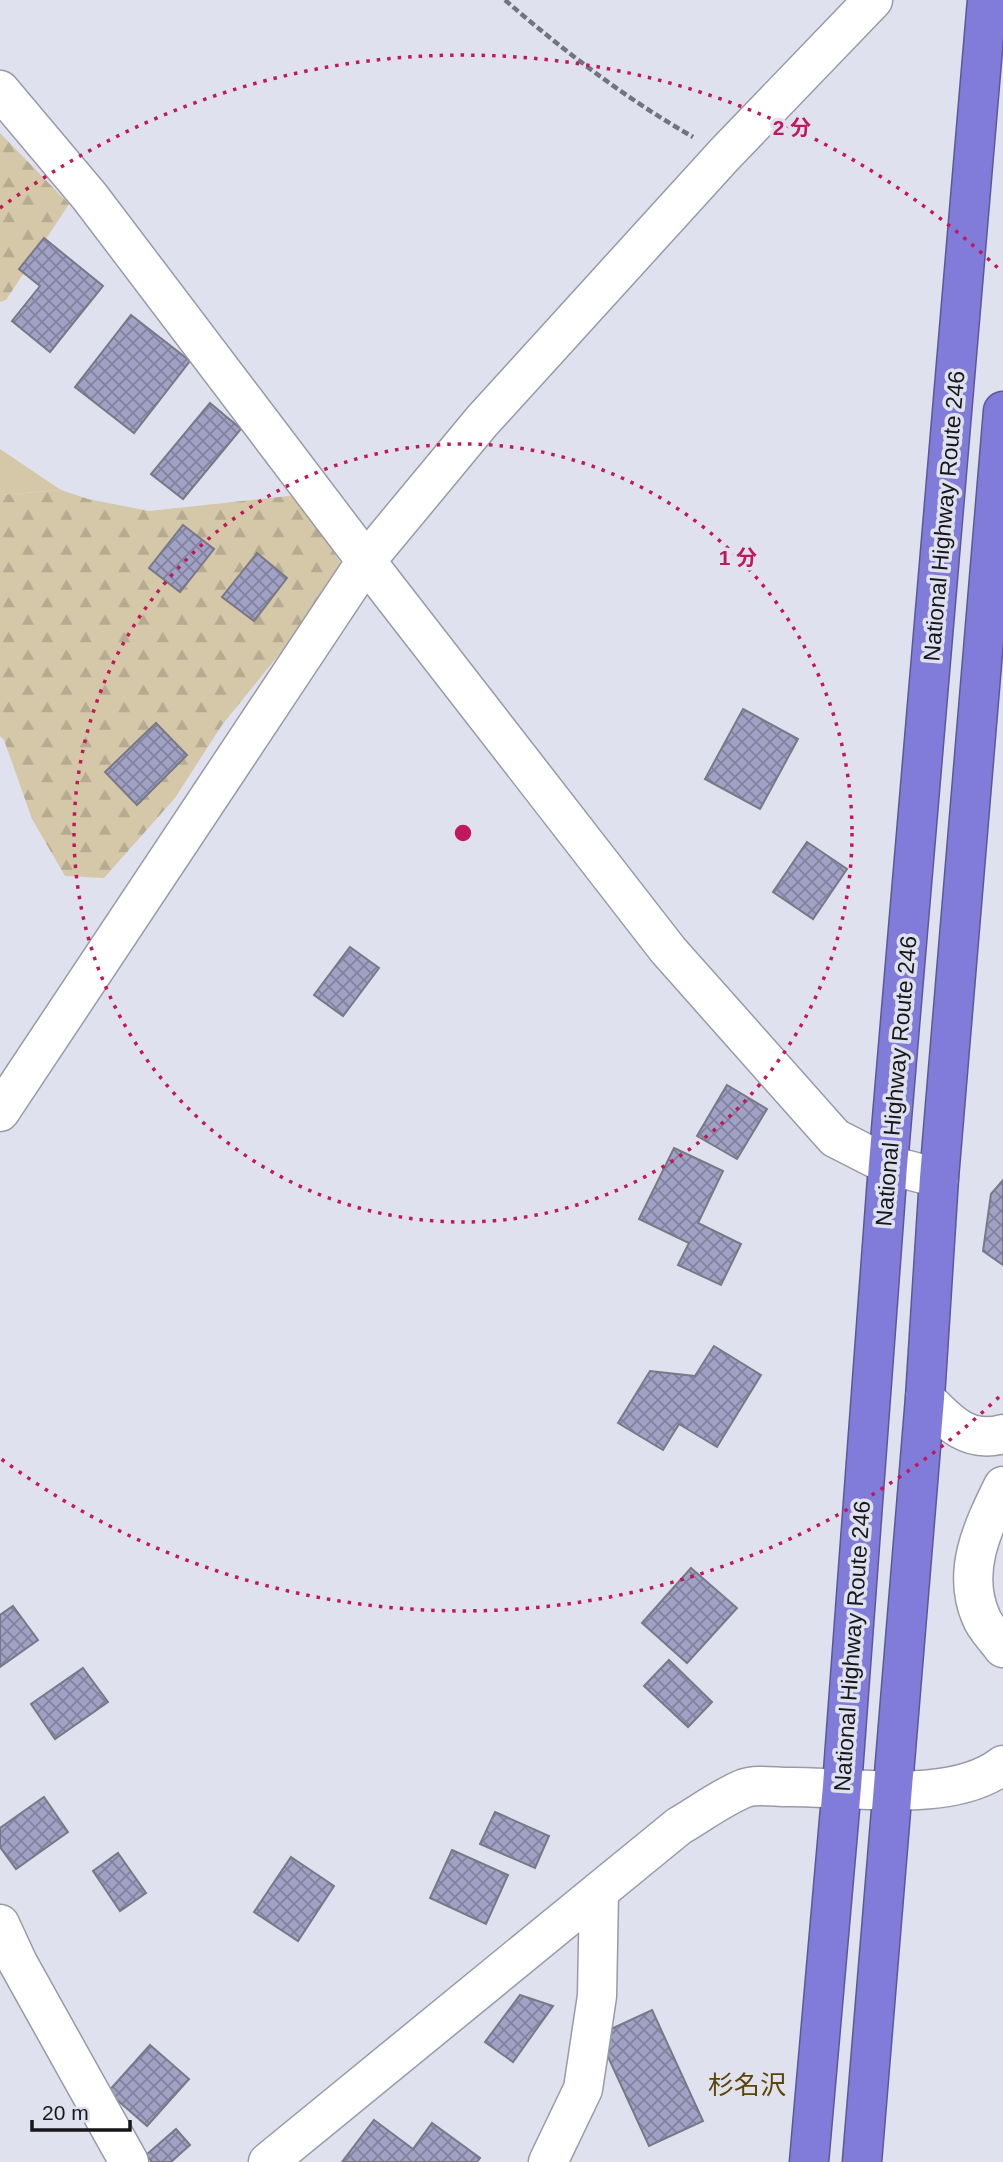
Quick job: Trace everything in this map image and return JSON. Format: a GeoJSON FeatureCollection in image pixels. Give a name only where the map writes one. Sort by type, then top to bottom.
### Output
{"type":"FeatureCollection","features":[{"type":"Feature","properties":{"kind":"highway","name":"National Highway Route 246"},"geometry":{"type":"LineString","coordinates":[[809,2162],[842,1786],[888,1165],[987,0]]}},
{"type":"Feature","properties":{"kind":"highway"},"geometry":{"type":"LineString","coordinates":[[862,2162],[925,1398],[939,1178],[1003,411]]}},
{"type":"Feature","properties":{"kind":"street"},"geometry":{"type":"LineString","coordinates":[[0,1112],[366,561],[482,421],[724,155],[873,0]]}},
{"type":"Feature","properties":{"kind":"street"},"geometry":{"type":"LineString","coordinates":[[0,90],[90,197],[366,561],[667,950],[835,1138],[888,1165],[939,1178]]}},
{"type":"Feature","properties":{"kind":"street"},"geometry":{"type":"LineString","coordinates":[[925,1398],[956,1430],[990,1438],[1003,1434]]}},
{"type":"Feature","properties":{"kind":"street"},"geometry":{"type":"LineString","coordinates":[[1003,1486],[980,1533],[972,1579],[981,1618],[1003,1648]]}},
{"type":"Feature","properties":{"kind":"street"},"geometry":{"type":"LineString","coordinates":[[268,2162],[680,1826],[746,1787],[842,1786],[894,1791],[951,1788],[987,1777],[1003,1765]]}},
{"type":"Feature","properties":{"kind":"street"},"geometry":{"type":"LineString","coordinates":[[548,2162],[583,2089],[597,1996],[598,1892]]}},
{"type":"Feature","properties":{"kind":"street"},"geometry":{"type":"LineString","coordinates":[[0,1924],[18,1964],[129,2162]]}},
{"type":"Feature","properties":{"kind":"path"},"geometry":{"type":"LineString","coordinates":[[505,0],[576,61],[654,115],[724,155]]}},
{"type":"Feature","properties":{"kind":"green space"},"geometry":{"type":"Polygon","coordinates":[[[0,133],[69,204],[6,300],[0,302],[0,133]]]}},
{"type":"Feature","properties":{"kind":"green space"},"geometry":{"type":"Polygon","coordinates":[[[0,449],[61,490],[0,495],[0,449]]]}},
{"type":"Feature","properties":{"kind":"green space"},"geometry":{"type":"Polygon","coordinates":[[[61,490],[88,499],[149,511],[298,495],[346,572],[222,725],[175,798],[104,878],[65,876],[32,819],[4,740],[0,736],[0,495],[61,490]]]}},
{"type":"Feature","properties":{"kind":"building"},"geometry":{"type":"Polygon","coordinates":[[[44,238],[103,286],[50,352],[12,321],[40,286],[19,269],[44,238]]]}},
{"type":"Feature","properties":{"kind":"building"},"geometry":{"type":"Polygon","coordinates":[[[131,315],[190,361],[134,433],[75,387],[131,315]]]}},
{"type":"Feature","properties":{"kind":"building"},"geometry":{"type":"Polygon","coordinates":[[[210,403],[241,429],[183,499],[151,474],[210,403]]]}},
{"type":"Feature","properties":{"kind":"building"},"geometry":{"type":"Polygon","coordinates":[[[183,525],[214,549],[180,592],[149,568],[183,525]]]}},
{"type":"Feature","properties":{"kind":"building"},"geometry":{"type":"Polygon","coordinates":[[[257,553],[287,578],[254,621],[222,597],[257,553]]]}},
{"type":"Feature","properties":{"kind":"building"},"geometry":{"type":"Polygon","coordinates":[[[743,709],[798,739],[760,809],[705,779],[743,709]]]}},
{"type":"Feature","properties":{"kind":"building"},"geometry":{"type":"Polygon","coordinates":[[[156,723],[187,755],[137,805],[105,772],[156,723]]]}},
{"type":"Feature","properties":{"kind":"building"},"geometry":{"type":"Polygon","coordinates":[[[807,842],[847,869],[813,919],[773,892],[807,842]]]}},
{"type":"Feature","properties":{"kind":"building"},"geometry":{"type":"Polygon","coordinates":[[[350,947],[379,968],[343,1016],[314,995],[350,947]]]}},
{"type":"Feature","properties":{"kind":"building"},"geometry":{"type":"Polygon","coordinates":[[[727,1085],[767,1109],[737,1159],[697,1136],[727,1085]]]}},
{"type":"Feature","properties":{"kind":"building"},"geometry":{"type":"Polygon","coordinates":[[[674,1148],[723,1171],[698,1223],[741,1244],[721,1285],[678,1265],[689,1243],[639,1219],[674,1148]]]}},
{"type":"Feature","properties":{"kind":"building"},"geometry":{"type":"Polygon","coordinates":[[[1003,1180],[1003,1265],[983,1251],[991,1194],[1003,1180]]]}},
{"type":"Feature","properties":{"kind":"building"},"geometry":{"type":"Polygon","coordinates":[[[714,1346],[761,1375],[717,1447],[679,1424],[663,1450],[618,1423],[650,1371],[695,1376],[714,1346]]]}},
{"type":"Feature","properties":{"kind":"building"},"geometry":{"type":"Polygon","coordinates":[[[691,1568],[737,1608],[687,1663],[642,1623],[691,1568]]]}},
{"type":"Feature","properties":{"kind":"building"},"geometry":{"type":"Polygon","coordinates":[[[13,1606],[38,1640],[0,1667],[0,1615],[13,1606]]]}},
{"type":"Feature","properties":{"kind":"building"},"geometry":{"type":"Polygon","coordinates":[[[669,1660],[712,1702],[688,1727],[644,1686],[669,1660]]]}},
{"type":"Feature","properties":{"kind":"building"},"geometry":{"type":"Polygon","coordinates":[[[83,1668],[108,1702],[55,1739],[31,1704],[83,1668]]]}},
{"type":"Feature","properties":{"kind":"building"},"geometry":{"type":"Polygon","coordinates":[[[44,1797],[68,1832],[16,1869],[0,1847],[0,1828],[44,1797]]]}},
{"type":"Feature","properties":{"kind":"building"},"geometry":{"type":"Polygon","coordinates":[[[495,1812],[549,1836],[535,1868],[480,1844],[495,1812]]]}},
{"type":"Feature","properties":{"kind":"building"},"geometry":{"type":"Polygon","coordinates":[[[452,1850],[508,1875],[486,1924],[430,1898],[452,1850]]]}},
{"type":"Feature","properties":{"kind":"building"},"geometry":{"type":"Polygon","coordinates":[[[118,1853],[146,1893],[120,1911],[93,1871],[118,1853]]]}},
{"type":"Feature","properties":{"kind":"building"},"geometry":{"type":"Polygon","coordinates":[[[291,1857],[334,1886],[298,1941],[254,1912],[291,1857]]]}},
{"type":"Feature","properties":{"kind":"building"},"geometry":{"type":"Polygon","coordinates":[[[520,1995],[553,2006],[513,2062],[485,2042],[520,1995]]]}},
{"type":"Feature","properties":{"kind":"building"},"geometry":{"type":"Polygon","coordinates":[[[652,2010],[703,2121],[649,2146],[598,2035],[652,2010]]]}},
{"type":"Feature","properties":{"kind":"building"},"geometry":{"type":"Polygon","coordinates":[[[150,2045],[189,2079],[147,2126],[108,2092],[150,2045]]]}},
{"type":"Feature","properties":{"kind":"building"},"geometry":{"type":"Polygon","coordinates":[[[374,2120],[413,2149],[432,2123],[480,2158],[477,2162],[342,2162],[374,2120]]]}},
{"type":"Feature","properties":{"kind":"building"},"geometry":{"type":"Polygon","coordinates":[[[176,2129],[190,2145],[171,2162],[152,2162],[146,2155],[176,2129]]]}},
{"type":"Feature","properties":{"kind":"district","name":"杉名沢"},"geometry":{"type":"Point","coordinates":[747,2085]}}]}
